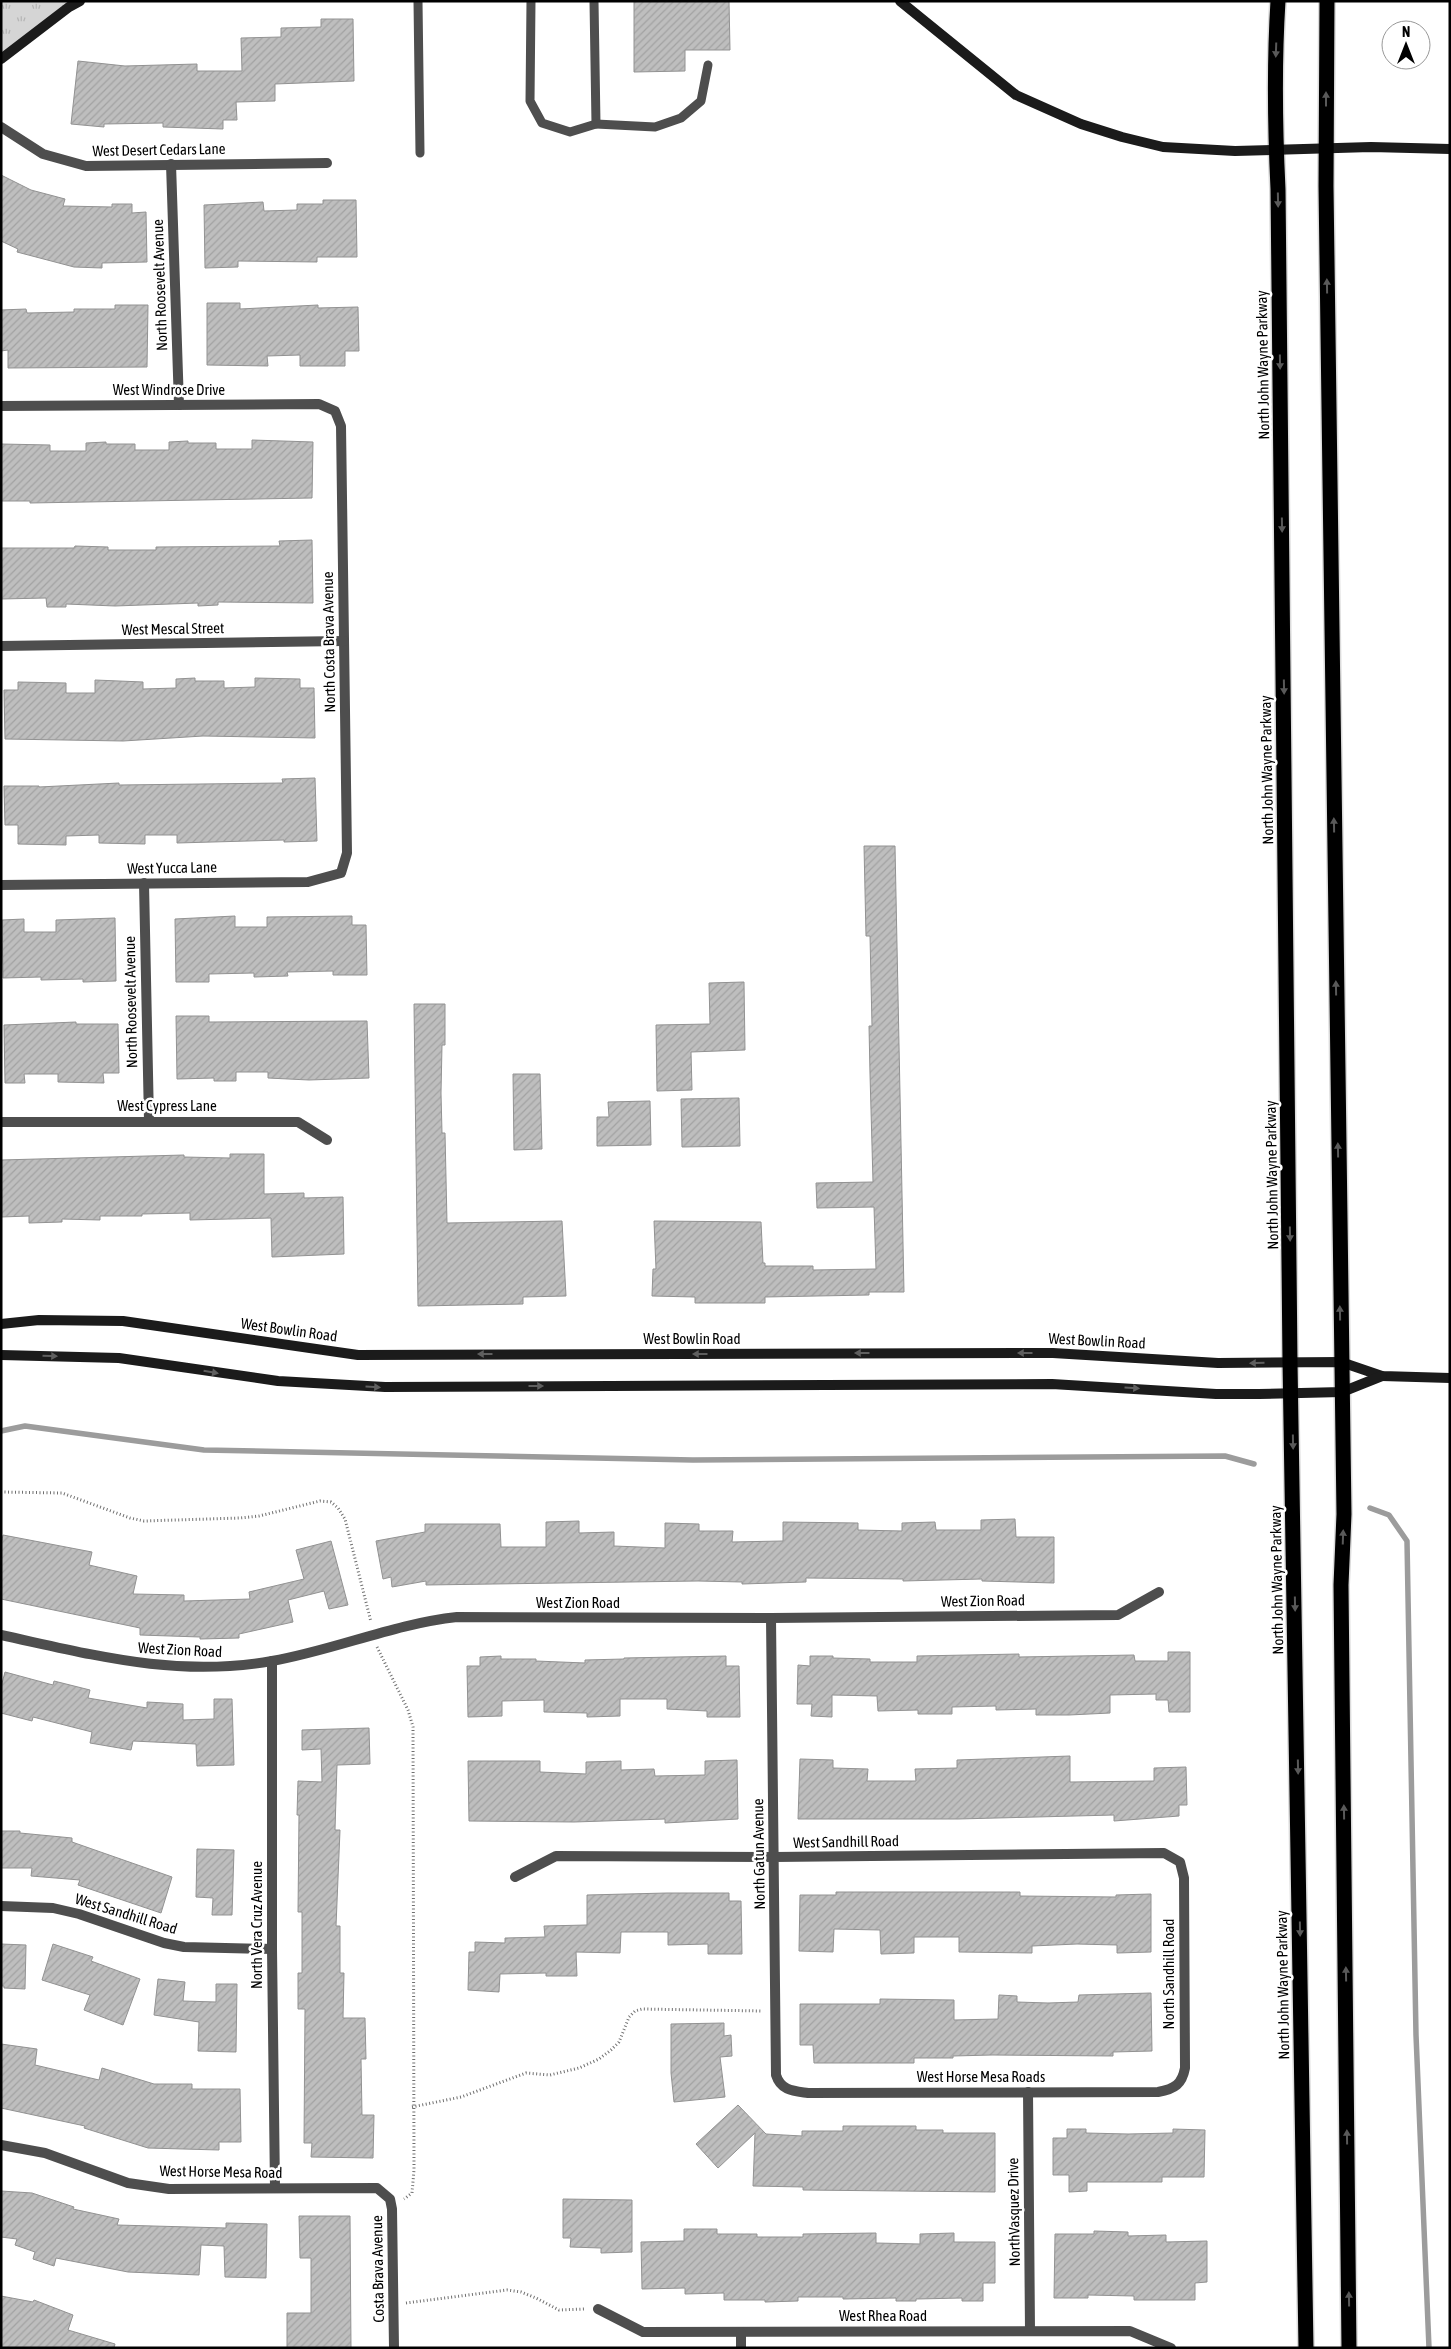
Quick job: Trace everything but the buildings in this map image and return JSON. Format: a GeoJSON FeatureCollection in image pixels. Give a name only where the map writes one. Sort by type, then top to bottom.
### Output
{"type":"FeatureCollection","features":[{"type":"Feature","properties":{"kind":"highway","name":"North John Wayne Parkway"},"geometry":{"type":"LineString","coordinates":[[1278,1],[1276,151],[1280,298],[1290,1362],[1306,2348]]}},
{"type":"Feature","properties":{"kind":"highway"},"geometry":{"type":"LineString","coordinates":[[1327,1],[1326,148],[1344,1514],[1342,1605],[1350,2348]]}},
{"type":"Feature","properties":{"kind":"street"},"geometry":{"type":"LineString","coordinates":[[1,60],[69,7],[80,1]]}},
{"type":"Feature","properties":{"kind":"street"},"geometry":{"type":"LineString","coordinates":[[900,1],[1016,95],[1081,124],[1122,137],[1163,146],[1276,151],[1372,146],[1450,149]]}},
{"type":"Feature","properties":{"kind":"street","name":"West Desert Cedars Lane"},"geometry":{"type":"LineString","coordinates":[[1,127],[43,154],[86,166],[327,162]]}},
{"type":"Feature","properties":{"kind":"street","name":"North Roosevelt Avenue"},"geometry":{"type":"LineString","coordinates":[[171,164],[179,404]]}},
{"type":"Feature","properties":{"kind":"street","name":"West Windrose Drive"},"geometry":{"type":"LineString","coordinates":[[1,406],[319,404],[335,411]]}},
{"type":"Feature","properties":{"kind":"street","name":"North Costa Brava Avenue"},"geometry":{"type":"LineString","coordinates":[[335,411],[341,426],[348,853],[341,873]]}},
{"type":"Feature","properties":{"kind":"street","name":"West Mescal Street"},"geometry":{"type":"LineString","coordinates":[[1,646],[344,642]]}},
{"type":"Feature","properties":{"kind":"street","name":"West Yucca Lane"},"geometry":{"type":"LineString","coordinates":[[1,886],[308,882],[341,873]]}},
{"type":"Feature","properties":{"kind":"street","name":"North Roosevelt Avenue"},"geometry":{"type":"LineString","coordinates":[[144,883],[149,1121]]}},
{"type":"Feature","properties":{"kind":"street","name":"West Cypress Lane"},"geometry":{"type":"LineString","coordinates":[[1,1122],[298,1122],[327,1140]]}},
{"type":"Feature","properties":{"kind":"street","name":"West Bowlin Road"},"geometry":{"type":"LineString","coordinates":[[1,1324],[39,1320],[123,1321],[358,1355],[1053,1353],[1218,1363],[1341,1362],[1382,1376],[1450,1378]]}},
{"type":"Feature","properties":{"kind":"street","name":"West Bowlin Road"},"geometry":{"type":"LineString","coordinates":[[1,1355],[119,1358],[278,1381],[385,1387],[1052,1384],[1216,1394],[1342,1392],[1382,1376]]}},
{"type":"Feature","properties":{"kind":"street","name":"West Zion Road"},"geometry":{"type":"LineString","coordinates":[[1,1635],[121,1661],[156,1666],[230,1667],[272,1661],[426,1620],[457,1618],[1118,1615],[1159,1592]]}},
{"type":"Feature","properties":{"kind":"street","name":"North Gatun Avenue"},"geometry":{"type":"LineString","coordinates":[[770,1618],[776,2075],[783,2087]]}},
{"type":"Feature","properties":{"kind":"street","name":"North Vera Cruz Avenue"},"geometry":{"type":"LineString","coordinates":[[272,1661],[272,1949],[275,2188]]}},
{"type":"Feature","properties":{"kind":"street","name":"West Sandhill Road"},"geometry":{"type":"LineString","coordinates":[[515,1877],[556,1856],[774,1857],[1164,1853],[1180,1862]]}},
{"type":"Feature","properties":{"kind":"street","name":"North Sandhill Road"},"geometry":{"type":"LineString","coordinates":[[1178,2086],[1183,2078],[1185,2068],[1184,1878],[1180,1862]]}},
{"type":"Feature","properties":{"kind":"street","name":"West Sandhill Road"},"geometry":{"type":"LineString","coordinates":[[1,1906],[53,1908],[164,1943],[184,1947],[272,1949]]}},
{"type":"Feature","properties":{"kind":"street","name":"West Horse Mesa Roads"},"geometry":{"type":"LineString","coordinates":[[783,2087],[793,2091],[808,2093],[1158,2092],[1170,2090],[1178,2086]]}},
{"type":"Feature","properties":{"kind":"street","name":"NorthVasquez Drive"},"geometry":{"type":"LineString","coordinates":[[1028,2092],[1030,2331]]}},
{"type":"Feature","properties":{"kind":"street","name":"West Horse Mesa Road"},"geometry":{"type":"LineString","coordinates":[[1,2145],[45,2153],[128,2183],[169,2189],[368,2187],[377,2188],[387,2196]]}},
{"type":"Feature","properties":{"kind":"street","name":"Costa Brava Avenue"},"geometry":{"type":"LineString","coordinates":[[387,2196],[394,2348]]}},
{"type":"Feature","properties":{"kind":"street","name":"West Rhea Road"},"geometry":{"type":"LineString","coordinates":[[598,2309],[643,2332],[1130,2331],[1171,2348]]}},
{"type":"Feature","properties":{"kind":"street"},"geometry":{"type":"LineString","coordinates":[[740,2332],[740,2348]]}},
{"type":"Feature","properties":{"kind":"lane"},"geometry":{"type":"LineString","coordinates":[[418,1],[420,153]]}},
{"type":"Feature","properties":{"kind":"lane"},"geometry":{"type":"LineString","coordinates":[[531,1],[530,101],[542,123],[570,132],[596,124],[655,127],[681,118],[701,101],[708,65]]}},
{"type":"Feature","properties":{"kind":"lane"},"geometry":{"type":"LineString","coordinates":[[594,1],[596,124]]}},
{"type":"Feature","properties":{"kind":"path"},"geometry":{"type":"LineString","coordinates":[[1,1492],[62,1493],[130,1518],[170,1522],[259,1516],[320,1502],[331,1502],[338,1508],[345,1519],[374,1634]]}},
{"type":"Feature","properties":{"kind":"path"},"geometry":{"type":"LineString","coordinates":[[378,1650],[408,1710],[413,1727],[412,2107],[414,2170],[412,2193],[405,2199],[387,2196]]}},
{"type":"Feature","properties":{"kind":"path"},"geometry":{"type":"LineString","coordinates":[[412,2107],[461,2097],[526,2073],[550,2075],[578,2068],[599,2059],[612,2050],[619,2042],[629,2017],[635,2011],[642,2008],[775,2011]]}},
{"type":"Feature","properties":{"kind":"path"},"geometry":{"type":"LineString","coordinates":[[407,2304],[507,2290],[520,2292],[536,2298],[559,2310],[598,2309]]}},
{"type":"Feature","properties":{"kind":"green space"},"geometry":{"type":"Polygon","coordinates":[[[1,1],[80,1],[1,59],[1,1]]]}},
{"type":"Feature","properties":{"kind":"waterway"},"geometry":{"type":"LineString","coordinates":[[1,1431],[25,1426],[204,1450],[693,1460],[1225,1456],[1254,1464]]}},
{"type":"Feature","properties":{"kind":"waterway"},"geometry":{"type":"LineString","coordinates":[[1370,1508],[1389,1515],[1407,1541],[1416,2035],[1429,2348]]}}]}
